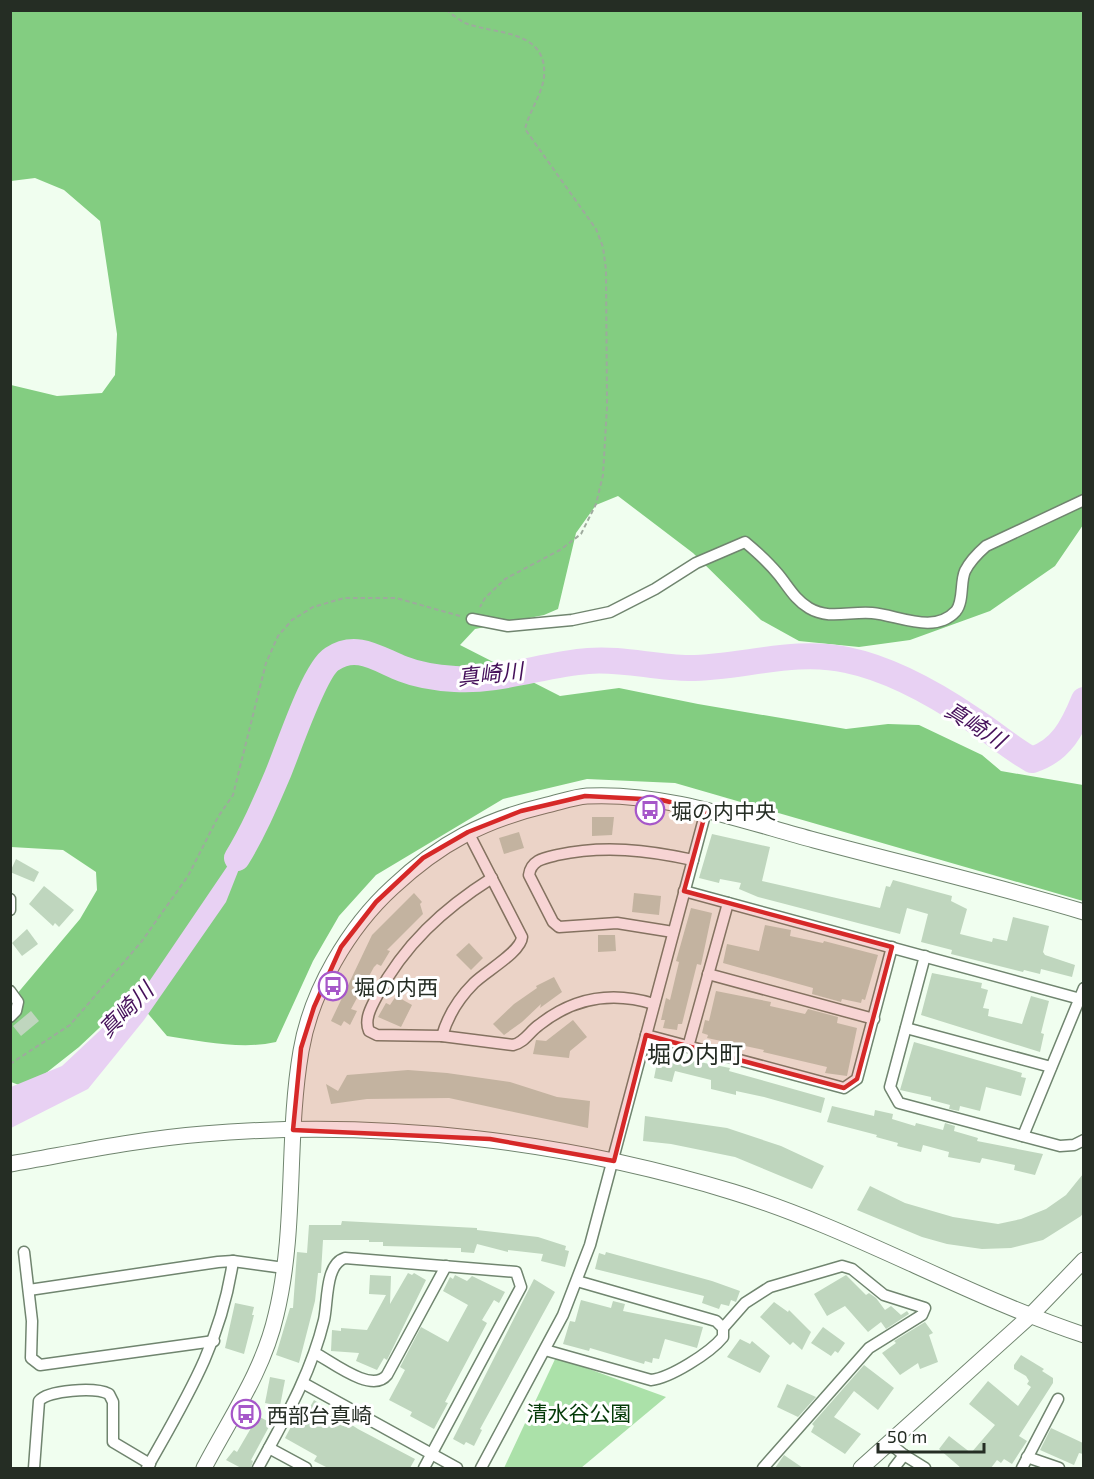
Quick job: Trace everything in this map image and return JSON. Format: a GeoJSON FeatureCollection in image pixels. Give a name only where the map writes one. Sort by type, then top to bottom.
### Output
{"type":"FeatureCollection","features":[{"type":"Feature","properties":{"kind":"street"},"geometry":{"type":"LineString","coordinates":[[472,620],[508,626],[572,620],[610,612],[655,589],[696,563],[745,542],[760,553],[798,600],[810,609],[827,615],[872,613],[913,622],[936,621],[946,618],[957,609],[965,571],[975,556],[986,546],[1083,500]]}},
{"type":"Feature","properties":{"kind":"street"},"geometry":{"type":"LineString","coordinates":[[204,1468],[259,1369],[276,1315],[284,1268],[301,1048],[314,1007],[341,947],[376,902],[423,858],[468,832],[521,811],[585,796],[662,800],[1083,912]]}},
{"type":"Feature","properties":{"kind":"street"},"geometry":{"type":"LineString","coordinates":[[481,1468],[545,1350],[578,1281],[614,1161],[645,1035],[706,811]]}},
{"type":"Feature","properties":{"kind":"street"},"geometry":{"type":"LineString","coordinates":[[442,1036],[446,1021],[467,991],[521,942],[468,832]]}},
{"type":"Feature","properties":{"kind":"street"},"geometry":{"type":"LineString","coordinates":[[674,932],[617,923],[559,927],[553,922],[529,875],[530,870],[535,862],[549,857],[603,849],[656,852],[693,860]]}},
{"type":"Feature","properties":{"kind":"street"},"geometry":{"type":"LineString","coordinates":[[492,878],[448,907],[412,943],[382,986],[366,1023],[369,1031],[377,1035],[442,1036],[513,1046],[559,1011],[585,1001],[615,996],[654,1004]]}},
{"type":"Feature","properties":{"kind":"street"},"geometry":{"type":"LineString","coordinates":[[684,891],[925,956],[1082,995],[1023,1136]]}},
{"type":"Feature","properties":{"kind":"street"},"geometry":{"type":"LineString","coordinates":[[10,899],[13,904],[10,910]]}},
{"type":"Feature","properties":{"kind":"street"},"geometry":{"type":"LineString","coordinates":[[688,1047],[728,903]]}},
{"type":"Feature","properties":{"kind":"street"},"geometry":{"type":"LineString","coordinates":[[645,1035],[844,1088],[857,1079],[892,947]]}},
{"type":"Feature","properties":{"kind":"street"},"geometry":{"type":"LineString","coordinates":[[925,956],[890,1088],[899,1103],[1060,1146],[1074,1145],[1083,1140]]}},
{"type":"Feature","properties":{"kind":"street"},"geometry":{"type":"LineString","coordinates":[[708,974],[873,1019]]}},
{"type":"Feature","properties":{"kind":"street"},"geometry":{"type":"LineString","coordinates":[[10,991],[18,1002],[16,1011],[10,1017]]}},
{"type":"Feature","properties":{"kind":"street"},"geometry":{"type":"LineString","coordinates":[[906,1028],[1051,1067]]}},
{"type":"Feature","properties":{"kind":"street"},"geometry":{"type":"LineString","coordinates":[[10,1164],[202,1134],[293,1130],[490,1139],[614,1161],[733,1192],[849,1234],[1029,1317],[1083,1335]]}},
{"type":"Feature","properties":{"kind":"street"},"geometry":{"type":"LineString","coordinates":[[24,1252],[29,1290],[31,1358],[40,1365],[214,1341]]}},
{"type":"Feature","properties":{"kind":"street"},"geometry":{"type":"LineString","coordinates":[[258,1468],[303,1383],[315,1353],[324,1319],[332,1269],[339,1260],[345,1258],[516,1272],[520,1287],[424,1468]]}},
{"type":"Feature","properties":{"kind":"street"},"geometry":{"type":"LineString","coordinates":[[861,1468],[1029,1317],[1083,1260]]}},
{"type":"Feature","properties":{"kind":"street"},"geometry":{"type":"LineString","coordinates":[[29,1290],[233,1261],[284,1268]]}},
{"type":"Feature","properties":{"kind":"street"},"geometry":{"type":"LineString","coordinates":[[34,1468],[39,1401],[47,1394],[99,1390],[109,1394],[113,1402],[113,1442],[148,1466],[214,1341],[225,1304],[233,1261]]}},
{"type":"Feature","properties":{"kind":"street"},"geometry":{"type":"LineString","coordinates":[[315,1353],[369,1383],[384,1380],[446,1266]]}},
{"type":"Feature","properties":{"kind":"street"},"geometry":{"type":"LineString","coordinates":[[545,1350],[651,1380],[662,1377],[712,1349],[723,1337],[723,1328],[756,1294],[770,1287],[837,1266],[852,1269],[884,1295],[925,1308],[922,1315],[869,1348],[763,1468]]}},
{"type":"Feature","properties":{"kind":"street"},"geometry":{"type":"LineString","coordinates":[[578,1281],[716,1322],[723,1328]]}},
{"type":"Feature","properties":{"kind":"street"},"geometry":{"type":"LineString","coordinates":[[303,1383],[457,1468]]}},
{"type":"Feature","properties":{"kind":"street"},"geometry":{"type":"LineString","coordinates":[[1022,1468],[1058,1399]]}},
{"type":"Feature","properties":{"kind":"street"},"geometry":{"type":"LineString","coordinates":[[889,1443],[925,1468]]}},
{"type":"Feature","properties":{"kind":"street"},"geometry":{"type":"LineString","coordinates":[[269,1448],[306,1468]]}},
{"type":"Feature","properties":{"kind":"street"},"geometry":{"type":"LineString","coordinates":[[894,1468],[904,1455]]}},
{"type":"Feature","properties":{"kind":"street"},"geometry":{"type":"LineString","coordinates":[[1027,1457],[1059,1468]]}},
{"type":"Feature","properties":{"kind":"path"},"geometry":{"type":"LineString","coordinates":[[10,1064],[70,1025],[142,941],[188,876],[218,817],[233,795],[266,663],[278,636],[292,620],[313,607],[344,598],[396,598],[472,620],[485,598],[505,579],[560,550],[581,534],[596,504],[603,475],[607,407],[606,270],[596,229],[525,129],[528,116],[544,80],[544,62],[534,44],[514,34],[465,22],[446,10]]}},
{"type":"Feature","properties":{"kind":"highlighted area"},"geometry":{"type":"Polygon","coordinates":[[[585,796],[662,800],[706,811],[684,891],[892,947],[857,1079],[844,1088],[646,1035],[614,1161],[490,1139],[293,1130],[301,1048],[314,1007],[341,947],[376,902],[423,858],[468,832],[521,811],[585,796]]]}},
{"type":"Feature","properties":{"kind":"green space"},"geometry":{"type":"Polygon","coordinates":[[[11,11],[1083,11],[1083,525],[1055,566],[990,611],[910,640],[859,647],[799,641],[761,620],[693,553],[618,496],[596,505],[576,533],[558,609],[544,615],[475,629],[460,645],[560,696],[619,688],[846,729],[888,724],[919,725],[982,755],[1001,771],[1083,785],[1083,901],[675,783],[587,779],[503,799],[376,875],[339,916],[313,961],[276,1042],[236,1045],[167,1036],[133,996],[79,1047],[27,1088],[11,1082],[11,1001],[80,919],[97,890],[96,872],[63,850],[11,847],[11,385],[57,396],[102,393],[115,375],[117,334],[100,221],[64,190],[35,178],[11,181],[11,11]]]}},
{"type":"Feature","properties":{"kind":"green space","name":"清水谷公園"},"geometry":{"type":"Polygon","coordinates":[[[556,1357],[666,1397],[581,1468],[504,1468],[556,1357]]]}},
{"type":"Feature","properties":{"kind":"water"},"geometry":{"type":"Polygon","coordinates":[[[258,821],[226,902],[144,1020],[88,1089],[11,1128],[11,1087],[62,1066],[144,989],[258,821]]]}},
{"type":"Feature","properties":{"kind":"building"},"geometry":{"type":"Polygon","coordinates":[[[592,817],[614,817],[612,835],[592,836],[592,817]]]}},
{"type":"Feature","properties":{"kind":"building"},"geometry":{"type":"Polygon","coordinates":[[[519,832],[524,848],[504,854],[499,838],[519,832]]]}},
{"type":"Feature","properties":{"kind":"building"},"geometry":{"type":"Polygon","coordinates":[[[712,834],[770,847],[762,881],[880,908],[886,886],[890,887],[893,880],[952,896],[951,901],[967,909],[960,934],[992,942],[993,938],[1007,941],[1013,917],[1049,926],[1043,952],[1045,955],[1075,965],[1072,977],[1041,969],[1040,974],[1024,970],[1023,972],[951,954],[952,950],[921,942],[928,914],[907,908],[900,934],[758,897],[739,889],[741,883],[720,879],[719,883],[699,878],[712,834]]]}},
{"type":"Feature","properties":{"kind":"building"},"geometry":{"type":"Polygon","coordinates":[[[16,859],[39,872],[34,882],[10,872],[16,859]]]}},
{"type":"Feature","properties":{"kind":"building"},"geometry":{"type":"Polygon","coordinates":[[[44,886],[74,910],[59,927],[55,923],[53,926],[29,904],[44,886]]]}},
{"type":"Feature","properties":{"kind":"building"},"geometry":{"type":"Polygon","coordinates":[[[414,893],[422,902],[420,904],[423,914],[387,950],[390,951],[381,966],[377,964],[374,967],[351,1009],[357,1011],[350,1025],[344,1021],[341,1026],[331,1021],[372,935],[414,893]]]}},
{"type":"Feature","properties":{"kind":"building"},"geometry":{"type":"Polygon","coordinates":[[[634,893],[661,896],[659,915],[632,912],[634,893]]]}},
{"type":"Feature","properties":{"kind":"building"},"geometry":{"type":"Polygon","coordinates":[[[691,908],[712,913],[701,965],[697,964],[682,1024],[678,1024],[677,1030],[663,1028],[665,1020],[661,1020],[666,998],[670,1000],[679,962],[676,961],[691,908]]]}},
{"type":"Feature","properties":{"kind":"building"},"geometry":{"type":"Polygon","coordinates":[[[765,925],[791,930],[790,936],[823,943],[824,941],[878,955],[865,1000],[862,999],[861,1003],[842,999],[841,1002],[812,994],[813,988],[723,963],[727,944],[759,951],[765,925]]]}},
{"type":"Feature","properties":{"kind":"building"},"geometry":{"type":"Polygon","coordinates":[[[27,929],[38,944],[22,956],[12,943],[27,929]]]}},
{"type":"Feature","properties":{"kind":"building"},"geometry":{"type":"Polygon","coordinates":[[[598,935],[615,935],[616,951],[598,952],[598,935]]]}},
{"type":"Feature","properties":{"kind":"building"},"geometry":{"type":"Polygon","coordinates":[[[469,943],[483,958],[471,970],[456,955],[469,943]]]}},
{"type":"Feature","properties":{"kind":"building"},"geometry":{"type":"Polygon","coordinates":[[[932,973],[982,983],[981,988],[988,990],[983,1008],[989,1009],[988,1016],[1022,1024],[1031,996],[1049,1001],[1041,1033],[1044,1034],[1040,1052],[921,1015],[932,973]]]}},
{"type":"Feature","properties":{"kind":"building"},"geometry":{"type":"Polygon","coordinates":[[[554,977],[562,992],[540,1008],[541,1004],[504,1035],[493,1024],[514,1004],[537,988],[536,986],[554,977]]]}},
{"type":"Feature","properties":{"kind":"building"},"geometry":{"type":"Polygon","coordinates":[[[716,991],[771,1002],[770,1006],[805,1014],[808,1009],[838,1017],[837,1023],[857,1028],[847,1076],[825,1073],[827,1067],[707,1038],[708,1035],[702,1033],[705,1020],[709,1021],[716,991]]]}},
{"type":"Feature","properties":{"kind":"building"},"geometry":{"type":"Polygon","coordinates":[[[396,996],[412,1005],[401,1027],[378,1017],[386,1003],[390,1005],[396,996]]]}},
{"type":"Feature","properties":{"kind":"building"},"geometry":{"type":"Polygon","coordinates":[[[31,1011],[39,1021],[21,1036],[13,1026],[31,1011]]]}},
{"type":"Feature","properties":{"kind":"building"},"geometry":{"type":"Polygon","coordinates":[[[573,1020],[587,1037],[570,1051],[569,1058],[533,1054],[536,1040],[546,1041],[573,1020]]]}},
{"type":"Feature","properties":{"kind":"building"},"geometry":{"type":"Polygon","coordinates":[[[914,1042],[1022,1073],[1021,1077],[1026,1078],[1021,1096],[986,1087],[980,1111],[960,1106],[959,1111],[949,1109],[950,1105],[931,1100],[931,1097],[900,1090],[914,1042]]]}},
{"type":"Feature","properties":{"kind":"building"},"geometry":{"type":"Polygon","coordinates":[[[664,1055],[730,1068],[729,1071],[825,1098],[821,1113],[764,1097],[736,1091],[736,1095],[711,1089],[711,1080],[675,1071],[672,1082],[654,1078],[657,1063],[661,1064],[664,1055]]]}},
{"type":"Feature","properties":{"kind":"building"},"geometry":{"type":"Polygon","coordinates":[[[408,1070],[510,1082],[557,1097],[590,1101],[588,1128],[449,1098],[367,1099],[331,1104],[326,1084],[338,1091],[347,1075],[408,1070]]]}},
{"type":"Feature","properties":{"kind":"building"},"geometry":{"type":"Polygon","coordinates":[[[832,1106],[874,1116],[875,1110],[893,1114],[892,1119],[915,1126],[916,1123],[943,1130],[945,1123],[955,1126],[954,1131],[978,1138],[977,1141],[1043,1154],[1035,1175],[1014,1170],[1015,1165],[982,1158],[980,1163],[948,1157],[949,1152],[923,1145],[921,1152],[897,1146],[898,1143],[876,1137],[877,1135],[827,1122],[832,1106]]]}},
{"type":"Feature","properties":{"kind":"building"},"geometry":{"type":"Polygon","coordinates":[[[645,1116],[727,1128],[781,1146],[824,1166],[812,1189],[735,1157],[671,1144],[643,1141],[645,1116]]]}},
{"type":"Feature","properties":{"kind":"building"},"geometry":{"type":"Polygon","coordinates":[[[1083,1174],[1083,1213],[1081,1216],[1043,1240],[1011,1248],[982,1249],[947,1244],[922,1237],[857,1210],[870,1186],[905,1203],[953,1217],[998,1224],[1021,1219],[1046,1209],[1066,1195],[1083,1174]]]}},
{"type":"Feature","properties":{"kind":"building"},"geometry":{"type":"Polygon","coordinates":[[[342,1221],[477,1228],[477,1230],[538,1237],[566,1246],[565,1250],[569,1251],[565,1267],[541,1261],[543,1254],[508,1250],[508,1252],[477,1244],[474,1253],[461,1252],[461,1248],[383,1246],[383,1242],[369,1242],[369,1240],[323,1240],[321,1273],[318,1273],[315,1301],[299,1363],[276,1355],[290,1308],[293,1308],[297,1252],[307,1253],[309,1225],[341,1225],[342,1221]]]}},
{"type":"Feature","properties":{"kind":"building"},"geometry":{"type":"Polygon","coordinates":[[[606,1252],[740,1291],[736,1302],[731,1300],[729,1306],[721,1304],[719,1309],[702,1303],[704,1296],[595,1269],[599,1253],[605,1255],[606,1252]]]}},
{"type":"Feature","properties":{"kind":"building"},"geometry":{"type":"Polygon","coordinates":[[[408,1273],[412,1275],[414,1273],[426,1280],[387,1360],[384,1358],[377,1370],[356,1361],[359,1353],[331,1351],[332,1330],[341,1331],[341,1328],[367,1330],[386,1295],[369,1294],[370,1275],[391,1276],[390,1304],[408,1273]]]}},
{"type":"Feature","properties":{"kind":"building"},"geometry":{"type":"Polygon","coordinates":[[[455,1275],[467,1281],[472,1276],[505,1292],[499,1303],[494,1300],[482,1320],[487,1323],[445,1402],[448,1403],[434,1429],[410,1416],[412,1412],[389,1400],[405,1370],[400,1367],[421,1327],[448,1342],[468,1305],[443,1291],[450,1277],[453,1279],[455,1275]]]}},
{"type":"Feature","properties":{"kind":"building"},"geometry":{"type":"Polygon","coordinates":[[[846,1275],[866,1295],[869,1293],[876,1298],[885,1310],[891,1306],[901,1315],[907,1311],[909,1314],[886,1329],[881,1322],[868,1332],[845,1306],[827,1316],[814,1294],[846,1275]]]}},
{"type":"Feature","properties":{"kind":"building"},"geometry":{"type":"Polygon","coordinates":[[[534,1279],[555,1292],[480,1429],[482,1430],[474,1446],[466,1442],[464,1445],[453,1439],[534,1279]]]}},
{"type":"Feature","properties":{"kind":"building"},"geometry":{"type":"Polygon","coordinates":[[[581,1300],[611,1308],[613,1301],[625,1304],[623,1311],[703,1327],[697,1348],[665,1339],[659,1359],[653,1358],[652,1363],[645,1361],[644,1364],[590,1348],[589,1351],[563,1344],[570,1321],[575,1322],[581,1300]]]}},
{"type":"Feature","properties":{"kind":"building"},"geometry":{"type":"Polygon","coordinates":[[[774,1302],[788,1312],[789,1310],[811,1332],[802,1350],[793,1342],[790,1345],[760,1317],[774,1302]]]}},
{"type":"Feature","properties":{"kind":"building"},"geometry":{"type":"Polygon","coordinates":[[[235,1303],[254,1307],[244,1354],[225,1348],[235,1303]]]}},
{"type":"Feature","properties":{"kind":"building"},"geometry":{"type":"Polygon","coordinates":[[[925,1322],[933,1333],[929,1335],[938,1362],[920,1369],[918,1363],[900,1375],[882,1353],[896,1343],[894,1341],[925,1322]]]}},
{"type":"Feature","properties":{"kind":"building"},"geometry":{"type":"Polygon","coordinates":[[[823,1327],[845,1343],[838,1353],[835,1351],[831,1356],[811,1343],[823,1327]]]}},
{"type":"Feature","properties":{"kind":"building"},"geometry":{"type":"Polygon","coordinates":[[[740,1339],[750,1344],[752,1341],[770,1356],[760,1373],[727,1357],[740,1339]]]}},
{"type":"Feature","properties":{"kind":"building"},"geometry":{"type":"Polygon","coordinates":[[[1021,1355],[1044,1369],[1042,1371],[1053,1378],[1053,1383],[1019,1436],[1027,1441],[1012,1464],[1004,1459],[1001,1463],[997,1460],[991,1468],[961,1468],[939,1449],[949,1436],[971,1453],[995,1425],[969,1404],[988,1381],[1018,1406],[1031,1387],[1027,1384],[1029,1381],[1026,1376],[1014,1369],[1021,1355]]]}},
{"type":"Feature","properties":{"kind":"building"},"geometry":{"type":"Polygon","coordinates":[[[864,1365],[894,1388],[878,1410],[854,1391],[834,1417],[861,1434],[845,1454],[811,1432],[814,1426],[812,1424],[864,1365]]]}},
{"type":"Feature","properties":{"kind":"building"},"geometry":{"type":"Polygon","coordinates":[[[270,1377],[285,1380],[280,1406],[265,1403],[270,1377]]]}},
{"type":"Feature","properties":{"kind":"building"},"geometry":{"type":"Polygon","coordinates":[[[787,1384],[816,1397],[798,1417],[777,1407],[787,1384]]]}},
{"type":"Feature","properties":{"kind":"building"},"geometry":{"type":"Polygon","coordinates":[[[314,1400],[358,1429],[415,1459],[410,1468],[328,1468],[314,1461],[317,1456],[285,1438],[304,1404],[310,1407],[314,1400]]]}},
{"type":"Feature","properties":{"kind":"building"},"geometry":{"type":"Polygon","coordinates":[[[258,1416],[271,1423],[251,1460],[253,1461],[251,1468],[241,1468],[226,1460],[234,1450],[237,1452],[258,1416]]]}},
{"type":"Feature","properties":{"kind":"building"},"geometry":{"type":"Polygon","coordinates":[[[1051,1428],[1083,1443],[1083,1454],[1079,1453],[1074,1465],[1040,1450],[1051,1428]]]}},
{"type":"Feature","properties":{"kind":"building"},"geometry":{"type":"Polygon","coordinates":[[[784,1455],[803,1468],[775,1468],[784,1455]]]}},
{"type":"Feature","properties":{"kind":"waterway","name":"真崎川"},"geometry":{"type":"LineString","coordinates":[[237,858],[277,776],[301,713],[317,679],[332,659],[350,652],[368,654],[415,673],[455,679],[489,678],[601,660],[689,668],[807,656],[847,660],[896,676],[928,692],[1032,760],[1051,751],[1065,737],[1084,700]]}},
{"type":"Feature","properties":{"kind":"place","name":"堀の内中央"},"geometry":{"type":"Point","coordinates":[650,810]}},
{"type":"Feature","properties":{"kind":"place","name":"堀の内西"},"geometry":{"type":"Point","coordinates":[333,986]}},
{"type":"Feature","properties":{"kind":"place","name":"西部台真崎"},"geometry":{"type":"Point","coordinates":[246,1414]}},
{"type":"Feature","properties":{"kind":"district","name":"堀の内町"},"geometry":{"type":"Point","coordinates":[695,1053]}}]}
